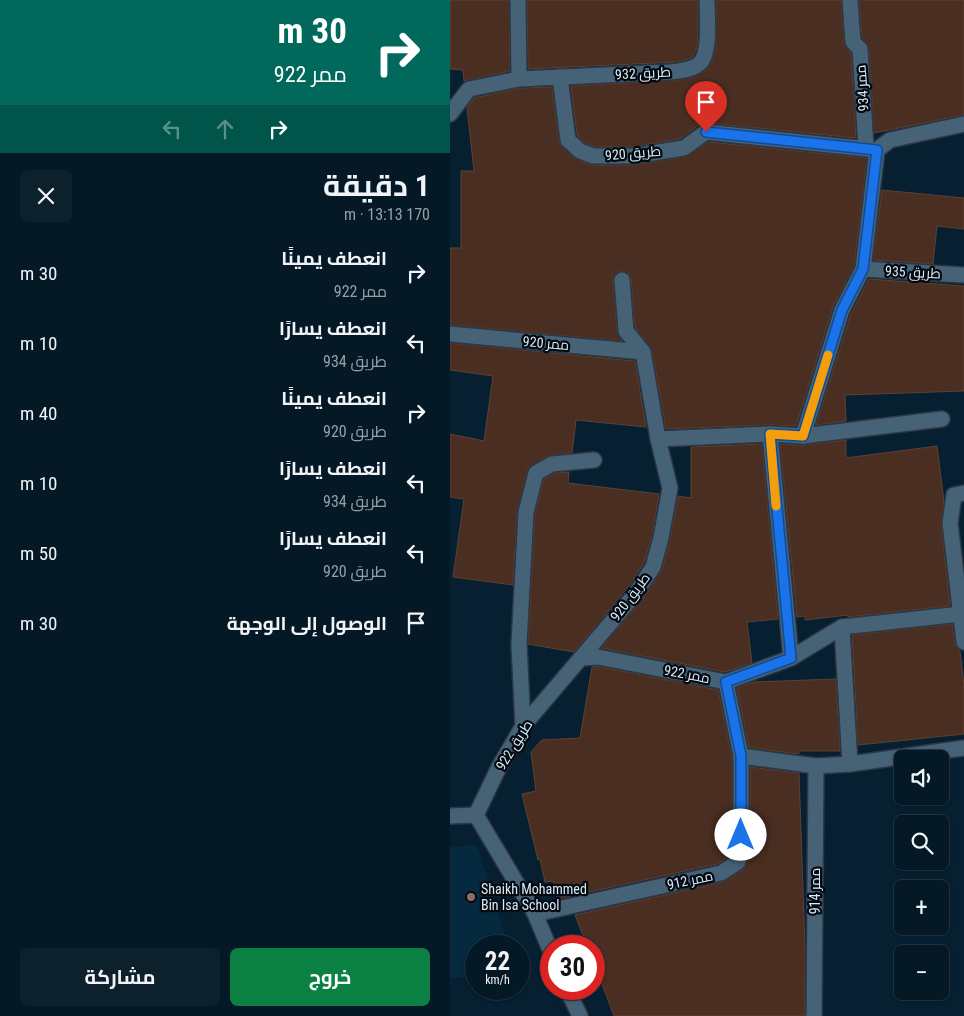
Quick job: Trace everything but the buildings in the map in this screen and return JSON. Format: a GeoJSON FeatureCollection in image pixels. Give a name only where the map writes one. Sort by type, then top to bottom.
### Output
{"type":"FeatureCollection","features":[{"type":"Feature","properties":{"kind":"street"},"geometry":{"type":"LineString","coordinates":[[518,0],[519,79]]}},
{"type":"Feature","properties":{"kind":"street","name":"طريق 932"},"geometry":{"type":"LineString","coordinates":[[450,114],[469,89],[519,79],[687,70],[701,62],[707,47],[707,0]]}},
{"type":"Feature","properties":{"kind":"street","name":"ممر 934"},"geometry":{"type":"LineString","coordinates":[[850,0],[854,42],[860,49],[872,149],[863,269]]}},
{"type":"Feature","properties":{"kind":"street","name":"طريق 920"},"geometry":{"type":"LineString","coordinates":[[560,77],[568,140],[580,151],[593,156],[634,156],[684,148],[706,132],[872,149]]}},
{"type":"Feature","properties":{"kind":"street"},"geometry":{"type":"LineString","coordinates":[[872,149],[890,140],[964,124]]}},
{"type":"Feature","properties":{"kind":"street"},"geometry":{"type":"LineString","coordinates":[[803,436],[842,310],[863,269]]}},
{"type":"Feature","properties":{"kind":"street","name":"طريق 935"},"geometry":{"type":"LineString","coordinates":[[863,269],[964,275]]}},
{"type":"Feature","properties":{"kind":"street","name":"طريق 920"},"geometry":{"type":"LineString","coordinates":[[581,658],[636,593],[653,567],[661,538],[670,488],[658,439],[643,352],[626,331],[622,280]]}},
{"type":"Feature","properties":{"kind":"street","name":"ممر 920"},"geometry":{"type":"LineString","coordinates":[[450,334],[643,352]]}},
{"type":"Feature","properties":{"kind":"street"},"geometry":{"type":"LineString","coordinates":[[658,439],[770,434],[803,436],[942,419]]}},
{"type":"Feature","properties":{"kind":"street"},"geometry":{"type":"LineString","coordinates":[[770,434],[791,658]]}},
{"type":"Feature","properties":{"kind":"street"},"geometry":{"type":"LineString","coordinates":[[523,726],[519,645],[526,512],[536,473],[552,464],[594,460]]}},
{"type":"Feature","properties":{"kind":"street"},"geometry":{"type":"LineString","coordinates":[[964,493],[954,495],[950,523],[964,642]]}},
{"type":"Feature","properties":{"kind":"street","name":"ممر 922"},"geometry":{"type":"LineString","coordinates":[[581,658],[598,657],[726,682],[791,658],[842,627],[961,614]]}},
{"type":"Feature","properties":{"kind":"street"},"geometry":{"type":"LineString","coordinates":[[842,627],[850,764]]}},
{"type":"Feature","properties":{"kind":"street","name":"طريق 922"},"geometry":{"type":"LineString","coordinates":[[476,815],[523,726],[581,658]]}},
{"type":"Feature","properties":{"kind":"street","name":"ممر 912"},"geometry":{"type":"LineString","coordinates":[[535,914],[721,873],[738,862],[741,835],[741,756],[726,682]]}},
{"type":"Feature","properties":{"kind":"street"},"geometry":{"type":"LineString","coordinates":[[741,756],[816,766],[850,764],[964,748]]}},
{"type":"Feature","properties":{"kind":"street","name":"ممر 914"},"geometry":{"type":"LineString","coordinates":[[814,1016],[816,766]]}},
{"type":"Feature","properties":{"kind":"street"},"geometry":{"type":"LineString","coordinates":[[450,816],[476,815],[535,914],[544,935]]}},
{"type":"Feature","properties":{"kind":"street"},"geometry":{"type":"LineString","coordinates":[[571,1000],[577,1015]]}},
{"type":"Feature","properties":{"kind":"shaded area","name":"Shaikh Mohammed Bin Isa School"},"geometry":{"type":"Polygon","coordinates":[[[477,845],[505,935],[465,935],[465,977],[450,979],[450,847],[477,845]]]}},
{"type":"Feature","properties":{"kind":"slow traffic"},"geometry":{"type":"LineString","coordinates":[[776,506],[770,434],[803,436],[828,355]]}},
{"type":"Feature","properties":{"kind":"place","name":"Shaikh Mohammed Bin Isa School"},"geometry":{"type":"Point","coordinates":[471,897]}},
{"type":"Feature","properties":{"kind":"route"},"geometry":{"type":"LineString","coordinates":[[706,132],[877,150],[863,269],[842,310],[803,436],[770,434],[791,658],[726,682],[741,756],[741,835]]}}]}
